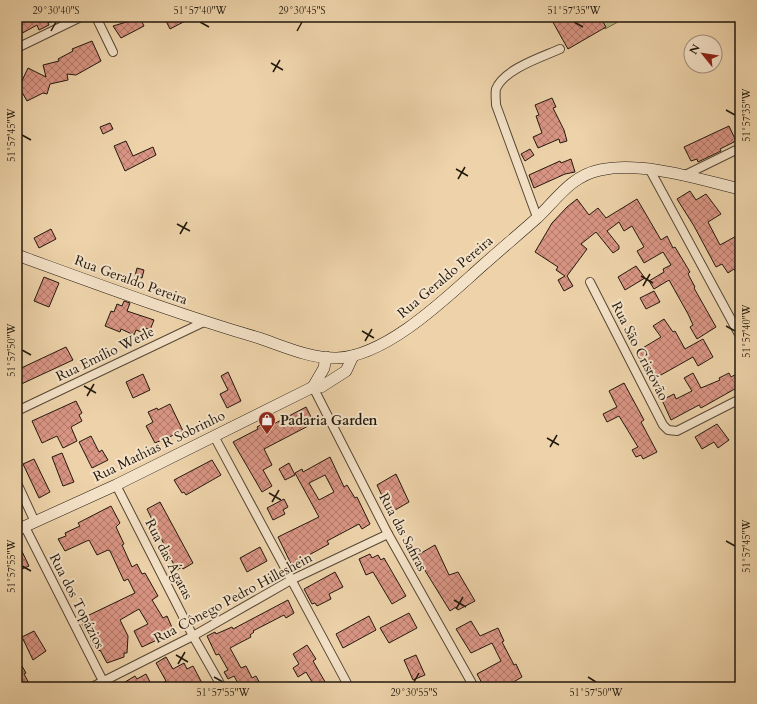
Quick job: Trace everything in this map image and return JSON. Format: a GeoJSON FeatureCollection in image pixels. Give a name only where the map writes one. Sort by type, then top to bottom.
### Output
{"type":"FeatureCollection","features":[{"type":"Feature","properties":{"kind":"main road","name":"Rua Geraldo Pereira"},"geometry":{"type":"LineString","coordinates":[[17,255],[204,322],[315,356],[336,358],[353,356],[386,341],[417,322],[537,217],[566,186],[584,175],[601,170],[628,168],[650,170],[682,176],[740,189]]}},
{"type":"Feature","properties":{"kind":"main road","name":"Rua Mathias R Sobrinho"},"geometry":{"type":"LineString","coordinates":[[21,529],[116,485],[313,387],[321,387],[346,371],[353,356]]}},
{"type":"Feature","properties":{"kind":"main road"},"geometry":{"type":"LineString","coordinates":[[313,387],[324,368],[326,357]]}},
{"type":"Feature","properties":{"kind":"street"},"geometry":{"type":"LineString","coordinates":[[17,48],[81,17]]}},
{"type":"Feature","properties":{"kind":"street"},"geometry":{"type":"LineString","coordinates":[[96,17],[113,52]]}},
{"type":"Feature","properties":{"kind":"street"},"geometry":{"type":"LineString","coordinates":[[537,217],[496,105],[496,90],[504,78],[516,69],[560,49]]}},
{"type":"Feature","properties":{"kind":"street"},"geometry":{"type":"LineString","coordinates":[[682,176],[740,148]]}},
{"type":"Feature","properties":{"kind":"street"},"geometry":{"type":"LineString","coordinates":[[650,170],[740,336]]}},
{"type":"Feature","properties":{"kind":"street","name":"Rua São Cristóvão"},"geometry":{"type":"LineString","coordinates":[[590,282],[662,424],[668,430],[677,431],[740,399]]}},
{"type":"Feature","properties":{"kind":"street","name":"Rua Emílio Werle"},"geometry":{"type":"LineString","coordinates":[[17,411],[204,322]]}},
{"type":"Feature","properties":{"kind":"street","name":"Rua das Safiras"},"geometry":{"type":"LineString","coordinates":[[313,387],[388,534],[474,687]]}},
{"type":"Feature","properties":{"kind":"street"},"geometry":{"type":"LineString","coordinates":[[214,436],[349,687]]}},
{"type":"Feature","properties":{"kind":"street"},"geometry":{"type":"LineString","coordinates":[[17,483],[35,522]]}},
{"type":"Feature","properties":{"kind":"street","name":"Rua das Ágatas"},"geometry":{"type":"LineString","coordinates":[[116,485],[222,687]]}},
{"type":"Feature","properties":{"kind":"street","name":"Rua dos Topázios"},"geometry":{"type":"LineString","coordinates":[[21,529],[104,684]]}},
{"type":"Feature","properties":{"kind":"street","name":"Rua Cônego Pedro Hilleshein"},"geometry":{"type":"LineString","coordinates":[[92,687],[104,684],[194,636],[291,580],[388,534]]}},
{"type":"Feature","properties":{"kind":"shaded area"},"geometry":{"type":"Polygon","coordinates":[[[598,17],[627,17],[605,29],[598,17]]]}},
{"type":"Feature","properties":{"kind":"building"},"geometry":{"type":"Polygon","coordinates":[[[28,17],[61,18],[48,23],[49,25],[39,30],[37,25],[17,36],[17,24],[28,17]]]}},
{"type":"Feature","properties":{"kind":"building"},"geometry":{"type":"Polygon","coordinates":[[[164,17],[193,17],[170,29],[164,17]]]}},
{"type":"Feature","properties":{"kind":"building"},"geometry":{"type":"Polygon","coordinates":[[[550,17],[600,17],[606,27],[568,49],[550,17]]]}},
{"type":"Feature","properties":{"kind":"building"},"geometry":{"type":"Polygon","coordinates":[[[140,18],[144,26],[121,38],[113,26],[140,18]]]}},
{"type":"Feature","properties":{"kind":"building"},"geometry":{"type":"Polygon","coordinates":[[[92,41],[101,61],[76,75],[67,74],[68,80],[50,84],[47,94],[43,93],[27,101],[19,87],[28,68],[46,77],[43,65],[59,61],[58,59],[73,51],[72,49],[92,41]]]}},
{"type":"Feature","properties":{"kind":"building"},"geometry":{"type":"Polygon","coordinates":[[[552,98],[556,107],[553,108],[564,130],[567,141],[560,143],[559,139],[538,148],[533,137],[542,133],[536,116],[539,115],[535,105],[552,98]]]}},
{"type":"Feature","properties":{"kind":"building"},"geometry":{"type":"Polygon","coordinates":[[[110,123],[113,129],[103,134],[100,127],[110,123]]]}},
{"type":"Feature","properties":{"kind":"building"},"geometry":{"type":"Polygon","coordinates":[[[729,126],[736,141],[720,149],[721,151],[698,162],[697,159],[691,161],[684,147],[729,126]]]}},
{"type":"Feature","properties":{"kind":"building"},"geometry":{"type":"Polygon","coordinates":[[[126,141],[133,156],[153,147],[156,155],[125,171],[114,146],[126,141]]]}},
{"type":"Feature","properties":{"kind":"building"},"geometry":{"type":"Polygon","coordinates":[[[530,149],[534,155],[525,161],[521,154],[530,149]]]}},
{"type":"Feature","properties":{"kind":"building"},"geometry":{"type":"Polygon","coordinates":[[[571,159],[575,172],[565,174],[534,188],[529,175],[560,161],[561,163],[571,159]]]}},
{"type":"Feature","properties":{"kind":"building"},"geometry":{"type":"Polygon","coordinates":[[[690,191],[696,200],[706,194],[721,214],[708,222],[720,245],[740,234],[740,279],[734,269],[728,273],[722,264],[716,267],[694,226],[677,199],[690,191]]]}},
{"type":"Feature","properties":{"kind":"building"},"geometry":{"type":"Polygon","coordinates":[[[577,199],[589,215],[598,208],[606,218],[637,199],[661,240],[667,236],[673,248],[675,247],[690,272],[688,274],[695,287],[694,288],[716,327],[697,339],[690,327],[693,325],[688,314],[669,280],[654,289],[649,281],[664,272],[663,269],[671,265],[663,252],[644,263],[637,251],[644,247],[632,226],[624,231],[619,222],[607,231],[619,246],[619,249],[613,253],[596,232],[581,244],[587,249],[567,276],[573,286],[564,291],[558,280],[565,276],[556,270],[558,267],[535,252],[552,223],[577,199]]]}},
{"type":"Feature","properties":{"kind":"building"},"geometry":{"type":"Polygon","coordinates":[[[51,229],[56,239],[39,248],[34,238],[51,229]]]}},
{"type":"Feature","properties":{"kind":"building"},"geometry":{"type":"Polygon","coordinates":[[[636,266],[645,278],[625,290],[618,277],[636,266]]]}},
{"type":"Feature","properties":{"kind":"building"},"geometry":{"type":"Polygon","coordinates":[[[137,268],[144,270],[142,278],[135,276],[137,268]]]}},
{"type":"Feature","properties":{"kind":"building"},"geometry":{"type":"Polygon","coordinates":[[[44,277],[59,283],[49,307],[34,301],[44,277]]]}},
{"type":"Feature","properties":{"kind":"building"},"geometry":{"type":"Polygon","coordinates":[[[654,291],[660,302],[646,309],[640,298],[654,291]]]}},
{"type":"Feature","properties":{"kind":"building"},"geometry":{"type":"Polygon","coordinates":[[[124,301],[130,303],[127,311],[154,320],[150,330],[146,328],[144,333],[136,330],[134,335],[121,329],[120,332],[105,326],[111,311],[114,312],[117,304],[122,306],[124,301]]]}},
{"type":"Feature","properties":{"kind":"building"},"geometry":{"type":"Polygon","coordinates":[[[664,319],[673,332],[675,331],[685,349],[703,339],[713,357],[698,366],[693,357],[652,380],[636,352],[661,337],[653,326],[664,319]]]}},
{"type":"Feature","properties":{"kind":"building"},"geometry":{"type":"Polygon","coordinates":[[[66,347],[73,360],[17,386],[17,370],[66,347]]]}},
{"type":"Feature","properties":{"kind":"building"},"geometry":{"type":"Polygon","coordinates":[[[228,372],[241,401],[227,408],[220,394],[228,390],[221,376],[228,372]]]}},
{"type":"Feature","properties":{"kind":"building"},"geometry":{"type":"Polygon","coordinates":[[[740,372],[740,386],[701,408],[699,405],[671,420],[662,400],[674,394],[676,399],[692,391],[684,378],[693,373],[701,388],[720,380],[719,378],[729,373],[731,377],[740,372]]]}},
{"type":"Feature","properties":{"kind":"building"},"geometry":{"type":"Polygon","coordinates":[[[143,374],[150,390],[133,398],[126,382],[143,374]]]}},
{"type":"Feature","properties":{"kind":"building"},"geometry":{"type":"Polygon","coordinates":[[[624,383],[644,420],[641,422],[657,452],[643,459],[641,455],[636,457],[632,450],[638,447],[619,416],[607,422],[603,414],[617,407],[609,391],[624,383]]]}},
{"type":"Feature","properties":{"kind":"building"},"geometry":{"type":"Polygon","coordinates":[[[76,401],[82,413],[79,415],[82,421],[71,427],[77,441],[63,448],[57,436],[42,443],[32,421],[76,401]]]}},
{"type":"Feature","properties":{"kind":"building"},"geometry":{"type":"Polygon","coordinates":[[[170,404],[183,431],[155,443],[146,426],[153,422],[148,412],[157,408],[158,410],[170,404]]]}},
{"type":"Feature","properties":{"kind":"building","name":"Padaria Garden"},"geometry":{"type":"Polygon","coordinates":[[[306,407],[314,423],[264,449],[272,465],[263,470],[272,486],[262,492],[233,442],[258,429],[257,427],[268,421],[270,426],[306,407]]]}},
{"type":"Feature","properties":{"kind":"building"},"geometry":{"type":"Polygon","coordinates":[[[717,424],[729,440],[718,448],[714,442],[702,449],[695,437],[717,424]]]}},
{"type":"Feature","properties":{"kind":"building"},"geometry":{"type":"Polygon","coordinates":[[[91,436],[99,452],[102,450],[108,460],[92,468],[79,442],[91,436]]]}},
{"type":"Feature","properties":{"kind":"building"},"geometry":{"type":"Polygon","coordinates":[[[62,453],[74,482],[63,486],[52,457],[62,453]]]}},
{"type":"Feature","properties":{"kind":"building"},"geometry":{"type":"Polygon","coordinates":[[[330,457],[344,487],[347,485],[355,498],[357,497],[370,524],[362,529],[359,524],[327,541],[329,544],[309,555],[312,561],[294,570],[278,537],[319,517],[295,473],[302,469],[303,472],[330,457]],[[325,475],[309,483],[319,500],[334,492],[325,475]]]}},
{"type":"Feature","properties":{"kind":"building"},"geometry":{"type":"Polygon","coordinates":[[[34,459],[50,492],[39,498],[23,464],[34,459]]]}},
{"type":"Feature","properties":{"kind":"building"},"geometry":{"type":"Polygon","coordinates":[[[212,460],[221,475],[186,495],[184,492],[182,493],[174,480],[212,460]]]}},
{"type":"Feature","properties":{"kind":"building"},"geometry":{"type":"Polygon","coordinates":[[[289,463],[295,475],[285,480],[279,469],[289,463]]]}},
{"type":"Feature","properties":{"kind":"building"},"geometry":{"type":"Polygon","coordinates":[[[396,474],[409,502],[390,513],[377,485],[396,474]]]}},
{"type":"Feature","properties":{"kind":"building"},"geometry":{"type":"Polygon","coordinates":[[[284,499],[288,507],[283,510],[285,514],[273,520],[267,508],[284,499]]]}},
{"type":"Feature","properties":{"kind":"building"},"geometry":{"type":"Polygon","coordinates":[[[160,502],[193,563],[183,569],[182,567],[177,570],[174,565],[147,509],[160,502]]]}},
{"type":"Feature","properties":{"kind":"building"},"geometry":{"type":"Polygon","coordinates":[[[111,506],[120,523],[116,527],[132,567],[137,564],[142,574],[145,573],[158,596],[152,600],[163,618],[167,616],[174,632],[142,647],[134,631],[148,624],[139,609],[120,620],[128,636],[127,653],[124,653],[124,657],[107,663],[100,650],[99,651],[98,648],[95,649],[82,624],[87,621],[85,617],[135,593],[128,579],[124,581],[110,551],[108,550],[97,555],[89,540],[65,551],[58,539],[66,536],[65,533],[80,526],[78,523],[111,506]]]}},
{"type":"Feature","properties":{"kind":"building"},"geometry":{"type":"Polygon","coordinates":[[[17,541],[29,566],[17,571],[17,541]]]}},
{"type":"Feature","properties":{"kind":"building"},"geometry":{"type":"Polygon","coordinates":[[[435,545],[449,575],[458,572],[475,601],[458,610],[456,607],[450,611],[416,556],[435,545]]]}},
{"type":"Feature","properties":{"kind":"building"},"geometry":{"type":"Polygon","coordinates":[[[260,547],[267,561],[247,572],[240,558],[260,547]]]}},
{"type":"Feature","properties":{"kind":"building"},"geometry":{"type":"Polygon","coordinates":[[[370,554],[372,558],[378,555],[381,560],[384,558],[406,596],[392,604],[373,572],[366,575],[359,559],[370,554]]]}},
{"type":"Feature","properties":{"kind":"building"},"geometry":{"type":"Polygon","coordinates":[[[335,572],[343,587],[329,594],[331,599],[317,606],[315,603],[312,604],[304,589],[335,572]]]}},
{"type":"Feature","properties":{"kind":"building"},"geometry":{"type":"Polygon","coordinates":[[[288,600],[294,613],[286,618],[284,615],[253,631],[254,632],[250,635],[251,637],[230,648],[241,668],[246,666],[252,678],[256,676],[262,687],[240,687],[234,676],[228,679],[224,672],[228,670],[219,654],[216,655],[207,636],[232,627],[233,629],[288,600]]]}},
{"type":"Feature","properties":{"kind":"building"},"geometry":{"type":"Polygon","coordinates":[[[409,613],[417,628],[389,643],[380,628],[409,613]]]}},
{"type":"Feature","properties":{"kind":"building"},"geometry":{"type":"Polygon","coordinates":[[[369,616],[376,630],[343,648],[336,634],[369,616]]]}},
{"type":"Feature","properties":{"kind":"building"},"geometry":{"type":"Polygon","coordinates":[[[471,621],[480,636],[498,628],[504,641],[502,642],[514,665],[516,664],[522,677],[510,684],[512,687],[484,687],[477,674],[501,661],[492,643],[471,653],[456,629],[471,621]]]}},
{"type":"Feature","properties":{"kind":"building"},"geometry":{"type":"Polygon","coordinates":[[[34,631],[46,651],[33,660],[22,637],[34,631]]]}},
{"type":"Feature","properties":{"kind":"building"},"geometry":{"type":"Polygon","coordinates":[[[307,645],[316,659],[313,661],[328,687],[315,687],[306,672],[298,677],[293,668],[299,664],[293,654],[307,645]]]}},
{"type":"Feature","properties":{"kind":"building"},"geometry":{"type":"Polygon","coordinates":[[[416,655],[425,675],[413,680],[404,660],[416,655]]]}},
{"type":"Feature","properties":{"kind":"building"},"geometry":{"type":"Polygon","coordinates":[[[166,657],[173,669],[184,663],[187,669],[193,666],[202,683],[194,687],[189,687],[187,683],[180,687],[166,687],[164,682],[166,681],[156,663],[166,657]]]}},
{"type":"Feature","properties":{"kind":"building"},"geometry":{"type":"Polygon","coordinates":[[[17,663],[20,668],[22,666],[26,673],[24,674],[31,687],[17,687],[17,663]]]}},
{"type":"Feature","properties":{"kind":"building"},"geometry":{"type":"Polygon","coordinates":[[[146,674],[150,682],[142,687],[124,687],[127,685],[125,682],[135,676],[137,679],[146,674]]]}},
{"type":"Feature","properties":{"kind":"place","name":"Padaria Garden"},"geometry":{"type":"Point","coordinates":[267,435]}}]}
